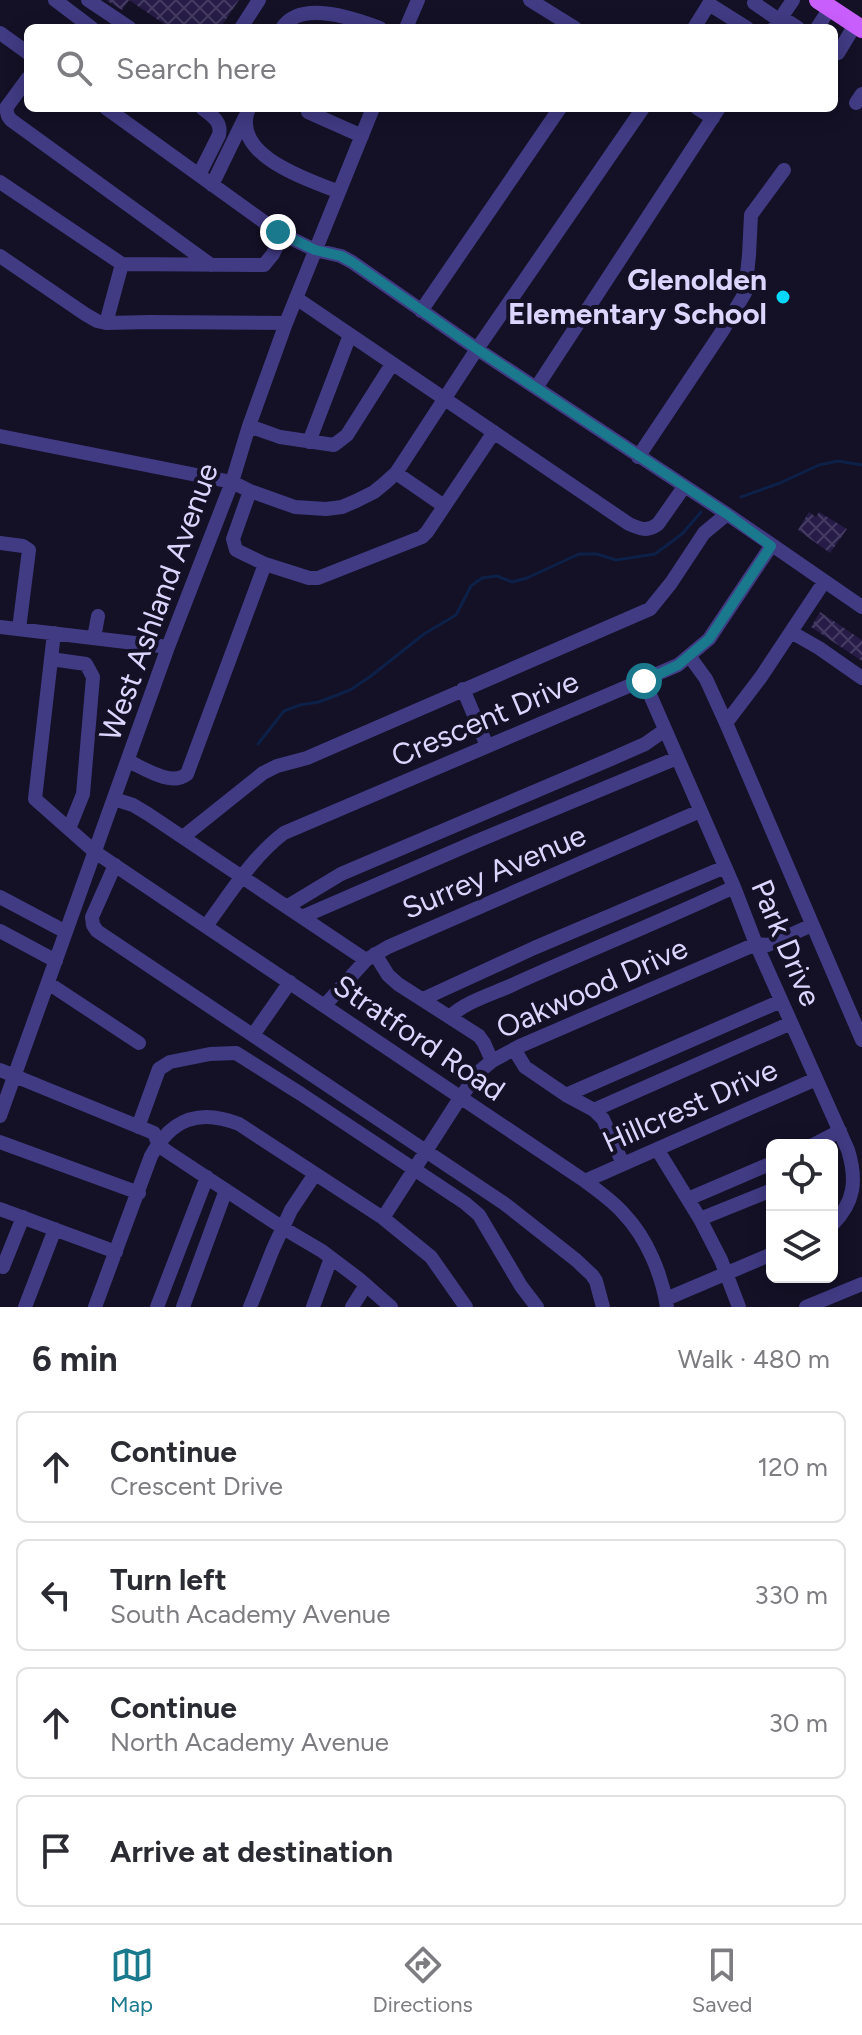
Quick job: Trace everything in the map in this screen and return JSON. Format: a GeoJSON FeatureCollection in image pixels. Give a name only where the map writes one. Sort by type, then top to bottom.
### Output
{"type":"FeatureCollection","features":[{"type":"Feature","properties":{"kind":"main road"},"geometry":{"type":"LineString","coordinates":[[824,4],[859,27]]}},
{"type":"Feature","properties":{"kind":"street"},"geometry":{"type":"LineString","coordinates":[[55,0],[87,24]]}},
{"type":"Feature","properties":{"kind":"street"},"geometry":{"type":"LineString","coordinates":[[88,0],[124,24]]}},
{"type":"Feature","properties":{"kind":"street"},"geometry":{"type":"LineString","coordinates":[[244,24],[259,0]]}},
{"type":"Feature","properties":{"kind":"street"},"geometry":{"type":"LineString","coordinates":[[408,24],[418,0]]}},
{"type":"Feature","properties":{"kind":"street"},"geometry":{"type":"LineString","coordinates":[[530,0],[569,24]]}},
{"type":"Feature","properties":{"kind":"street"},"geometry":{"type":"LineString","coordinates":[[756,0],[754,3],[778,22],[793,0]]}},
{"type":"Feature","properties":{"kind":"street"},"geometry":{"type":"LineString","coordinates":[[696,24],[707,2],[741,24]]}},
{"type":"Feature","properties":{"kind":"street"},"geometry":{"type":"LineString","coordinates":[[818,24],[824,4]]}},
{"type":"Feature","properties":{"kind":"street"},"geometry":{"type":"LineString","coordinates":[[285,24],[290,16],[313,6],[334,10],[370,24]]}},
{"type":"Feature","properties":{"kind":"street"},"geometry":{"type":"LineString","coordinates":[[838,53],[859,27]]}},
{"type":"Feature","properties":{"kind":"street"},"geometry":{"type":"LineString","coordinates":[[0,33],[24,50]]}},
{"type":"Feature","properties":{"kind":"street"},"geometry":{"type":"LineString","coordinates":[[24,83],[6,108],[11,120],[211,265]]}},
{"type":"Feature","properties":{"kind":"street"},"geometry":{"type":"LineString","coordinates":[[112,112],[283,234],[315,250],[341,256],[862,607]]}},
{"type":"Feature","properties":{"kind":"street"},"geometry":{"type":"LineString","coordinates":[[199,175],[220,129],[218,121],[207,112]]}},
{"type":"Feature","properties":{"kind":"street"},"geometry":{"type":"LineString","coordinates":[[212,185],[247,112]]}},
{"type":"Feature","properties":{"kind":"street"},"geometry":{"type":"LineString","coordinates":[[247,112],[249,138],[267,159],[339,192]]}},
{"type":"Feature","properties":{"kind":"street"},"geometry":{"type":"LineString","coordinates":[[308,112],[362,136]]}},
{"type":"Feature","properties":{"kind":"street","name":"West Ashland Avenue"},"geometry":{"type":"LineString","coordinates":[[0,1116],[7,1074],[48,983],[168,647],[232,482],[286,323],[371,112]]}},
{"type":"Feature","properties":{"kind":"street"},"geometry":{"type":"LineString","coordinates":[[421,311],[557,112]]}},
{"type":"Feature","properties":{"kind":"street"},"geometry":{"type":"LineString","coordinates":[[0,436],[232,482],[295,507],[342,507],[374,492],[396,473],[640,112]]}},
{"type":"Feature","properties":{"kind":"street"},"geometry":{"type":"LineString","coordinates":[[536,388],[716,113]]}},
{"type":"Feature","properties":{"kind":"street"},"geometry":{"type":"LineString","coordinates":[[638,457],[745,293],[751,215],[784,170]]}},
{"type":"Feature","properties":{"kind":"street"},"geometry":{"type":"LineString","coordinates":[[0,182],[122,264],[264,265],[283,234]]}},
{"type":"Feature","properties":{"kind":"street"},"geometry":{"type":"LineString","coordinates":[[0,256],[97,321],[286,323]]}},
{"type":"Feature","properties":{"kind":"street"},"geometry":{"type":"LineString","coordinates":[[106,323],[122,264]]}},
{"type":"Feature","properties":{"kind":"street"},"geometry":{"type":"LineString","coordinates":[[296,298],[629,524],[646,530],[658,524],[684,487]]}},
{"type":"Feature","properties":{"kind":"street"},"geometry":{"type":"LineString","coordinates":[[309,442],[350,335]]}},
{"type":"Feature","properties":{"kind":"street"},"geometry":{"type":"LineString","coordinates":[[249,426],[280,437],[334,445],[347,435],[392,364]]}},
{"type":"Feature","properties":{"kind":"street"},"geometry":{"type":"LineString","coordinates":[[250,491],[233,539],[236,550],[265,564],[309,578],[326,576],[422,537],[494,432]]}},
{"type":"Feature","properties":{"kind":"street"},"geometry":{"type":"LineString","coordinates":[[396,473],[444,506]]}},
{"type":"Feature","properties":{"kind":"street"},"geometry":{"type":"LineString","coordinates":[[183,837],[270,769],[307,758],[650,609],[704,533],[727,514]]}},
{"type":"Feature","properties":{"kind":"street"},"geometry":{"type":"LineString","coordinates":[[0,543],[23,546],[29,550],[19,629]]}},
{"type":"Feature","properties":{"kind":"street","name":"Crescent Drive"},"geometry":{"type":"LineString","coordinates":[[206,926],[265,849],[284,833],[644,681],[690,657],[709,639],[771,546]]}},
{"type":"Feature","properties":{"kind":"street"},"geometry":{"type":"LineString","coordinates":[[128,761],[168,778],[182,778],[187,774],[265,564]]}},
{"type":"Feature","properties":{"kind":"street"},"geometry":{"type":"LineString","coordinates":[[726,723],[761,677],[824,582]]}},
{"type":"Feature","properties":{"kind":"street"},"geometry":{"type":"LineString","coordinates":[[94,638],[98,616]]}},
{"type":"Feature","properties":{"kind":"street"},"geometry":{"type":"LineString","coordinates":[[0,627],[168,647]]}},
{"type":"Feature","properties":{"kind":"street"},"geometry":{"type":"LineString","coordinates":[[791,632],[862,678]]}},
{"type":"Feature","properties":{"kind":"street"},"geometry":{"type":"LineString","coordinates":[[54,633],[51,659],[86,664],[93,677],[83,794],[69,829]]}},
{"type":"Feature","properties":{"kind":"street"},"geometry":{"type":"LineString","coordinates":[[690,657],[706,679],[726,723],[862,1040]]}},
{"type":"Feature","properties":{"kind":"street","name":"Stratford Road"},"geometry":{"type":"LineString","coordinates":[[51,659],[35,799],[95,852],[585,1181],[624,1214],[638,1232],[651,1256],[667,1303]]}},
{"type":"Feature","properties":{"kind":"street","name":"Park Drive"},"geometry":{"type":"LineString","coordinates":[[644,681],[852,1163],[853,1183],[846,1209],[838,1218]]}},
{"type":"Feature","properties":{"kind":"street"},"geometry":{"type":"LineString","coordinates":[[463,689],[487,746]]}},
{"type":"Feature","properties":{"kind":"street"},"geometry":{"type":"LineString","coordinates":[[288,906],[341,874],[645,744],[665,730]]}},
{"type":"Feature","properties":{"kind":"street"},"geometry":{"type":"LineString","coordinates":[[302,917],[677,758]]}},
{"type":"Feature","properties":{"kind":"street"},"geometry":{"type":"LineString","coordinates":[[114,799],[133,805],[302,917],[370,957],[398,984],[479,1036],[492,1061]]}},
{"type":"Feature","properties":{"kind":"street","name":"Surrey Avenue"},"geometry":{"type":"LineString","coordinates":[[325,1005],[370,957],[700,811]]}},
{"type":"Feature","properties":{"kind":"street"},"geometry":{"type":"LineString","coordinates":[[115,865],[92,917],[97,931],[495,1197],[576,1260],[596,1281],[603,1307]]}},
{"type":"Feature","properties":{"kind":"street"},"geometry":{"type":"LineString","coordinates":[[423,999],[725,867]]}},
{"type":"Feature","properties":{"kind":"street"},"geometry":{"type":"LineString","coordinates":[[450,1017],[461,1008],[734,887]]}},
{"type":"Feature","properties":{"kind":"street"},"geometry":{"type":"LineString","coordinates":[[0,897],[66,932]]}},
{"type":"Feature","properties":{"kind":"street","name":"Oakwood Drive"},"geometry":{"type":"LineString","coordinates":[[383,1218],[460,1098],[480,1071],[492,1061],[756,944],[768,945],[812,925]]}},
{"type":"Feature","properties":{"kind":"street"},"geometry":{"type":"LineString","coordinates":[[0,931],[56,961]]}},
{"type":"Feature","properties":{"kind":"street"},"geometry":{"type":"LineString","coordinates":[[253,1035],[290,982]]}},
{"type":"Feature","properties":{"kind":"street"},"geometry":{"type":"LineString","coordinates":[[48,983],[139,1043]]}},
{"type":"Feature","properties":{"kind":"street"},"geometry":{"type":"LineString","coordinates":[[566,1095],[781,1001]]}},
{"type":"Feature","properties":{"kind":"street"},"geometry":{"type":"LineString","coordinates":[[594,1110],[791,1023]]}},
{"type":"Feature","properties":{"kind":"street"},"geometry":{"type":"LineString","coordinates":[[514,1049],[525,1067],[594,1110],[603,1119],[623,1164]]}},
{"type":"Feature","properties":{"kind":"street"},"geometry":{"type":"LineString","coordinates":[[138,1127],[159,1069],[170,1062],[210,1054],[236,1053],[465,1203],[479,1215],[537,1307]]}},
{"type":"Feature","properties":{"kind":"street"},"geometry":{"type":"LineString","coordinates":[[7,1074],[154,1133],[158,1143],[331,1258],[391,1307]]}},
{"type":"Feature","properties":{"kind":"street","name":"Hillcrest Drive"},"geometry":{"type":"LineString","coordinates":[[585,1181],[816,1079]]}},
{"type":"Feature","properties":{"kind":"street"},"geometry":{"type":"LineString","coordinates":[[95,1307],[158,1143],[173,1127],[188,1120],[212,1117],[239,1124],[383,1218],[431,1257],[458,1304]]}},
{"type":"Feature","properties":{"kind":"street"},"geometry":{"type":"LineString","coordinates":[[825,1139],[840,1131]]}},
{"type":"Feature","properties":{"kind":"street"},"geometry":{"type":"LineString","coordinates":[[0,1142],[139,1193]]}},
{"type":"Feature","properties":{"kind":"street"},"geometry":{"type":"LineString","coordinates":[[657,1149],[700,1219],[721,1260],[739,1307]]}},
{"type":"Feature","properties":{"kind":"street"},"geometry":{"type":"LineString","coordinates":[[688,1199],[766,1166]]}},
{"type":"Feature","properties":{"kind":"street"},"geometry":{"type":"LineString","coordinates":[[250,1307],[291,1210],[315,1174]]}},
{"type":"Feature","properties":{"kind":"street"},"geometry":{"type":"LineString","coordinates":[[157,1307],[207,1177]]}},
{"type":"Feature","properties":{"kind":"street"},"geometry":{"type":"LineString","coordinates":[[183,1307],[226,1190]]}},
{"type":"Feature","properties":{"kind":"street"},"geometry":{"type":"LineString","coordinates":[[700,1219],[766,1192]]}},
{"type":"Feature","properties":{"kind":"street"},"geometry":{"type":"LineString","coordinates":[[0,1209],[116,1252]]}},
{"type":"Feature","properties":{"kind":"street"},"geometry":{"type":"LineString","coordinates":[[3,1267],[23,1217]]}},
{"type":"Feature","properties":{"kind":"street"},"geometry":{"type":"LineString","coordinates":[[25,1307],[55,1229]]}},
{"type":"Feature","properties":{"kind":"street"},"geometry":{"type":"LineString","coordinates":[[667,1303],[766,1257]]}},
{"type":"Feature","properties":{"kind":"street"},"geometry":{"type":"LineString","coordinates":[[313,1307],[331,1258]]}},
{"type":"Feature","properties":{"kind":"street"},"geometry":{"type":"LineString","coordinates":[[806,1307],[862,1284]]}},
{"type":"Feature","properties":{"kind":"street"},"geometry":{"type":"LineString","coordinates":[[352,1307],[366,1285]]}},
{"type":"Feature","properties":{"kind":"building"},"geometry":{"type":"Polygon","coordinates":[[[106,0],[129,0],[122,10],[106,0]]]}},
{"type":"Feature","properties":{"kind":"building"},"geometry":{"type":"Polygon","coordinates":[[[129,0],[239,0],[223,24],[164,24],[129,0]]]}},
{"type":"Feature","properties":{"kind":"building"},"geometry":{"type":"Polygon","coordinates":[[[809,512],[816,517],[819,512],[847,529],[830,553],[798,530],[809,512]]]}},
{"type":"Feature","properties":{"kind":"building"},"geometry":{"type":"Polygon","coordinates":[[[820,612],[862,640],[862,661],[811,627],[820,612]]]}},
{"type":"Feature","properties":{"kind":"waterway"},"geometry":{"type":"LineString","coordinates":[[741,497],[819,465],[838,461],[862,465]]}},
{"type":"Feature","properties":{"kind":"waterway"},"geometry":{"type":"LineString","coordinates":[[258,744],[284,711],[350,690],[424,634],[456,615],[471,586],[482,578],[497,576],[512,582],[579,554],[597,554],[616,560],[655,554],[682,534],[701,512]]}},
{"type":"Feature","properties":{"kind":"place","name":"Glenolden Elementary School"},"geometry":{"type":"Point","coordinates":[783,297]}},
{"type":"Feature","properties":{"kind":"route"},"geometry":{"type":"LineString","coordinates":[[278,232],[315,250],[352,262],[771,546],[709,639],[678,665],[644,681]]}}]}
